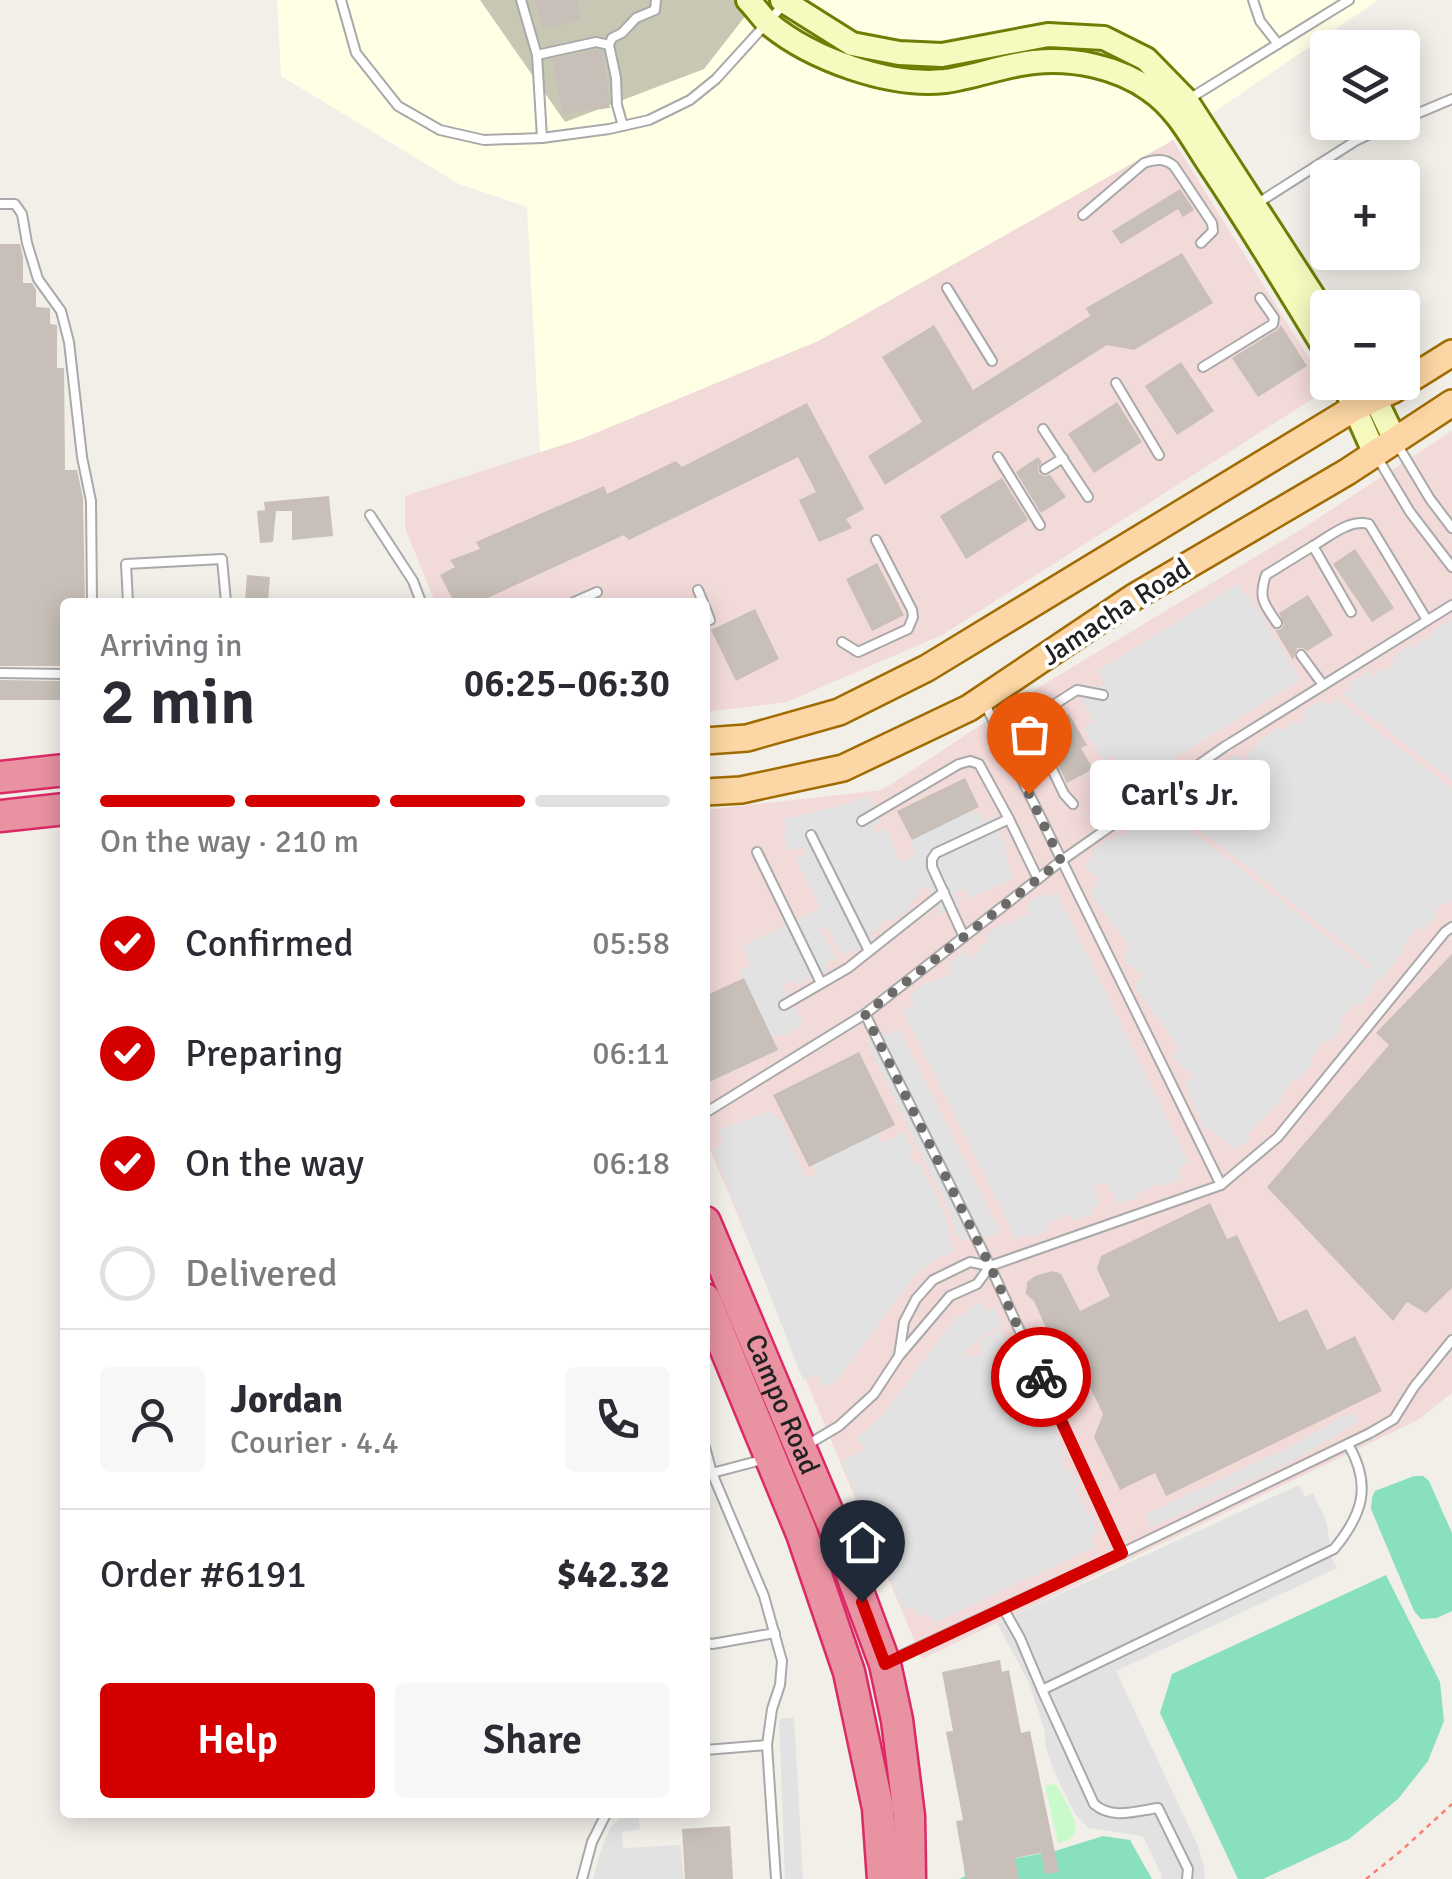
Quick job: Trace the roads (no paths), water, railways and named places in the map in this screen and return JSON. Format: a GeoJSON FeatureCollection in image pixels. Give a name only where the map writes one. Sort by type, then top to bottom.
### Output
{"type":"FeatureCollection","features":[{"type":"Feature","properties":{"kind":"highway"},"geometry":{"type":"LineString","coordinates":[[0,777],[60,771]]}},
{"type":"Feature","properties":{"kind":"highway"},"geometry":{"type":"LineString","coordinates":[[0,816],[60,810]]}},
{"type":"Feature","properties":{"kind":"highway","name":"Campo Road"},"geometry":{"type":"LineString","coordinates":[[710,1234],[836,1532],[885,1664],[897,1720],[909,1816],[910,1879]]}},
{"type":"Feature","properties":{"kind":"highway","name":"Campo Road"},"geometry":{"type":"LineString","coordinates":[[710,1310],[802,1534],[849,1672],[878,1808],[883,1879]]}},
{"type":"Feature","properties":{"kind":"main road","name":"Jamacha Road"},"geometry":{"type":"LineString","coordinates":[[1420,373],[1452,353]]}},
{"type":"Feature","properties":{"kind":"main road","name":"Jamacha Road"},"geometry":{"type":"LineString","coordinates":[[710,741],[747,738],[839,712],[927,668],[1360,400]]}},
{"type":"Feature","properties":{"kind":"main road","name":"Jamacha Road"},"geometry":{"type":"LineString","coordinates":[[710,792],[741,790],[842,768],[968,708],[1134,598],[1452,403]]}},
{"type":"Feature","properties":{"kind":"street"},"geometry":{"type":"LineString","coordinates":[[748,0],[767,21],[794,41],[860,72],[908,81],[944,81],[1034,62],[1072,62],[1121,72],[1179,104]]}},
{"type":"Feature","properties":{"kind":"street"},"geometry":{"type":"LineString","coordinates":[[785,1],[852,44],[899,54],[942,55],[1048,35],[1104,38],[1146,58],[1310,294]]}},
{"type":"Feature","properties":{"kind":"street"},"geometry":{"type":"LineString","coordinates":[[1249,210],[1310,321]]}},
{"type":"Feature","properties":{"kind":"street"},"geometry":{"type":"LineString","coordinates":[[1367,400],[1385,447]]}},
{"type":"Feature","properties":{"kind":"lane"},"geometry":{"type":"LineString","coordinates":[[341,0],[356,53],[398,106],[440,130],[484,140],[542,138],[649,120],[690,100],[716,79],[785,1]]}},
{"type":"Feature","properties":{"kind":"lane"},"geometry":{"type":"LineString","coordinates":[[521,0],[537,55],[542,138]]}},
{"type":"Feature","properties":{"kind":"lane"},"geometry":{"type":"LineString","coordinates":[[623,126],[609,45],[636,18],[655,10],[656,0]]}},
{"type":"Feature","properties":{"kind":"lane"},"geometry":{"type":"LineString","coordinates":[[1253,0],[1260,21],[1278,44]]}},
{"type":"Feature","properties":{"kind":"lane"},"geometry":{"type":"LineString","coordinates":[[1179,104],[1349,0]]}},
{"type":"Feature","properties":{"kind":"lane"},"geometry":{"type":"LineString","coordinates":[[537,55],[596,42],[609,45]]}},
{"type":"Feature","properties":{"kind":"lane"},"geometry":{"type":"LineString","coordinates":[[1420,112],[1452,98]]}},
{"type":"Feature","properties":{"kind":"lane"},"geometry":{"type":"LineString","coordinates":[[1249,210],[1357,140]]}},
{"type":"Feature","properties":{"kind":"lane"},"geometry":{"type":"LineString","coordinates":[[1083,215],[1144,163],[1155,159],[1168,161],[1212,223],[1213,232],[1201,243]]}},
{"type":"Feature","properties":{"kind":"lane"},"geometry":{"type":"LineString","coordinates":[[0,204],[15,204],[22,214],[38,280],[62,311],[82,457],[92,501],[92,598]]}},
{"type":"Feature","properties":{"kind":"lane"},"geometry":{"type":"LineString","coordinates":[[947,288],[992,362]]}},
{"type":"Feature","properties":{"kind":"lane"},"geometry":{"type":"LineString","coordinates":[[1202,367],[1273,324],[1274,318],[1260,298]]}},
{"type":"Feature","properties":{"kind":"lane"},"geometry":{"type":"LineString","coordinates":[[1116,383],[1159,455]]}},
{"type":"Feature","properties":{"kind":"lane"},"geometry":{"type":"LineString","coordinates":[[1044,429],[1088,496]]}},
{"type":"Feature","properties":{"kind":"lane"},"geometry":{"type":"LineString","coordinates":[[1385,447],[1452,528]]}},
{"type":"Feature","properties":{"kind":"lane"},"geometry":{"type":"LineString","coordinates":[[1385,447],[1410,512],[1452,567]]}},
{"type":"Feature","properties":{"kind":"lane"},"geometry":{"type":"LineString","coordinates":[[998,457],[1040,525]]}},
{"type":"Feature","properties":{"kind":"lane"},"geometry":{"type":"LineString","coordinates":[[1046,469],[1063,458]]}},
{"type":"Feature","properties":{"kind":"lane"},"geometry":{"type":"LineString","coordinates":[[1016,486],[1026,481]]}},
{"type":"Feature","properties":{"kind":"lane"},"geometry":{"type":"LineString","coordinates":[[370,514],[413,580],[420,598]]}},
{"type":"Feature","properties":{"kind":"lane"},"geometry":{"type":"LineString","coordinates":[[1278,623],[1260,591],[1266,574],[1352,523],[1369,524],[1427,620]]}},
{"type":"Feature","properties":{"kind":"lane"},"geometry":{"type":"LineString","coordinates":[[842,642],[858,652],[908,629],[913,617],[876,540]]}},
{"type":"Feature","properties":{"kind":"lane"},"geometry":{"type":"LineString","coordinates":[[1313,546],[1351,612]]}},
{"type":"Feature","properties":{"kind":"lane"},"geometry":{"type":"LineString","coordinates":[[128,598],[126,564],[222,559],[226,598]]}},
{"type":"Feature","properties":{"kind":"lane"},"geometry":{"type":"LineString","coordinates":[[698,590],[701,598]]}},
{"type":"Feature","properties":{"kind":"lane"},"geometry":{"type":"LineString","coordinates":[[583,598],[596,592]]}},
{"type":"Feature","properties":{"kind":"lane"},"geometry":{"type":"LineString","coordinates":[[710,1110],[865,1014],[1061,861],[1224,747],[1452,604]]}},
{"type":"Feature","properties":{"kind":"lane"},"geometry":{"type":"LineString","coordinates":[[1301,655],[1323,686]]}},
{"type":"Feature","properties":{"kind":"lane"},"geometry":{"type":"LineString","coordinates":[[0,673],[60,674]]}},
{"type":"Feature","properties":{"kind":"lane"},"geometry":{"type":"LineString","coordinates":[[1073,804],[1064,794],[1033,729],[1036,716],[1077,690],[1103,695]]}},
{"type":"Feature","properties":{"kind":"lane"},"geometry":{"type":"LineString","coordinates":[[982,699],[1221,1185]]}},
{"type":"Feature","properties":{"kind":"lane"},"geometry":{"type":"LineString","coordinates":[[862,821],[970,761],[979,764],[1038,879]]}},
{"type":"Feature","properties":{"kind":"lane"},"geometry":{"type":"LineString","coordinates":[[964,937],[932,867],[932,859],[936,853],[1009,819]]}},
{"type":"Feature","properties":{"kind":"lane"},"geometry":{"type":"LineString","coordinates":[[811,835],[869,951]]}},
{"type":"Feature","properties":{"kind":"lane"},"geometry":{"type":"LineString","coordinates":[[757,852],[821,983]]}},
{"type":"Feature","properties":{"kind":"lane"},"geometry":{"type":"LineString","coordinates":[[784,1004],[848,968],[944,892]]}},
{"type":"Feature","properties":{"kind":"lane"},"geometry":{"type":"LineString","coordinates":[[898,1356],[904,1322],[933,1280],[970,1262],[990,1266],[1221,1185],[1278,1137],[1452,927]]}},
{"type":"Feature","properties":{"kind":"lane"},"geometry":{"type":"LineString","coordinates":[[865,1014],[990,1266],[1122,1553]]}},
{"type":"Feature","properties":{"kind":"lane"},"geometry":{"type":"LineString","coordinates":[[712,1472],[800,1448],[839,1426],[874,1394],[898,1356],[950,1296],[977,1284],[990,1266]]}},
{"type":"Feature","properties":{"kind":"lane"},"geometry":{"type":"LineString","coordinates":[[885,1664],[1348,1444],[1394,1418],[1452,1340]]}},
{"type":"Feature","properties":{"kind":"lane"},"geometry":{"type":"LineString","coordinates":[[1042,1690],[1334,1549],[1351,1529],[1359,1510],[1362,1481],[1359,1464],[1348,1444]]}},
{"type":"Feature","properties":{"kind":"lane"},"geometry":{"type":"LineString","coordinates":[[710,1465],[764,1596],[782,1660],[768,1745],[776,1879]]}},
{"type":"Feature","properties":{"kind":"lane"},"geometry":{"type":"LineString","coordinates":[[1003,1608],[1094,1804],[1102,1811],[1117,1814],[1158,1808],[1188,1868],[1187,1879]]}},
{"type":"Feature","properties":{"kind":"lane"},"geometry":{"type":"LineString","coordinates":[[710,1643],[775,1633]]}},
{"type":"Feature","properties":{"kind":"lane"},"geometry":{"type":"LineString","coordinates":[[710,1750],[768,1745]]}},
{"type":"Feature","properties":{"kind":"lane"},"geometry":{"type":"LineString","coordinates":[[582,1879],[603,1818]]}},
{"type":"Feature","properties":{"kind":"place","name":"Carl's Jr."},"geometry":{"type":"Point","coordinates":[1029,794]}}]}
